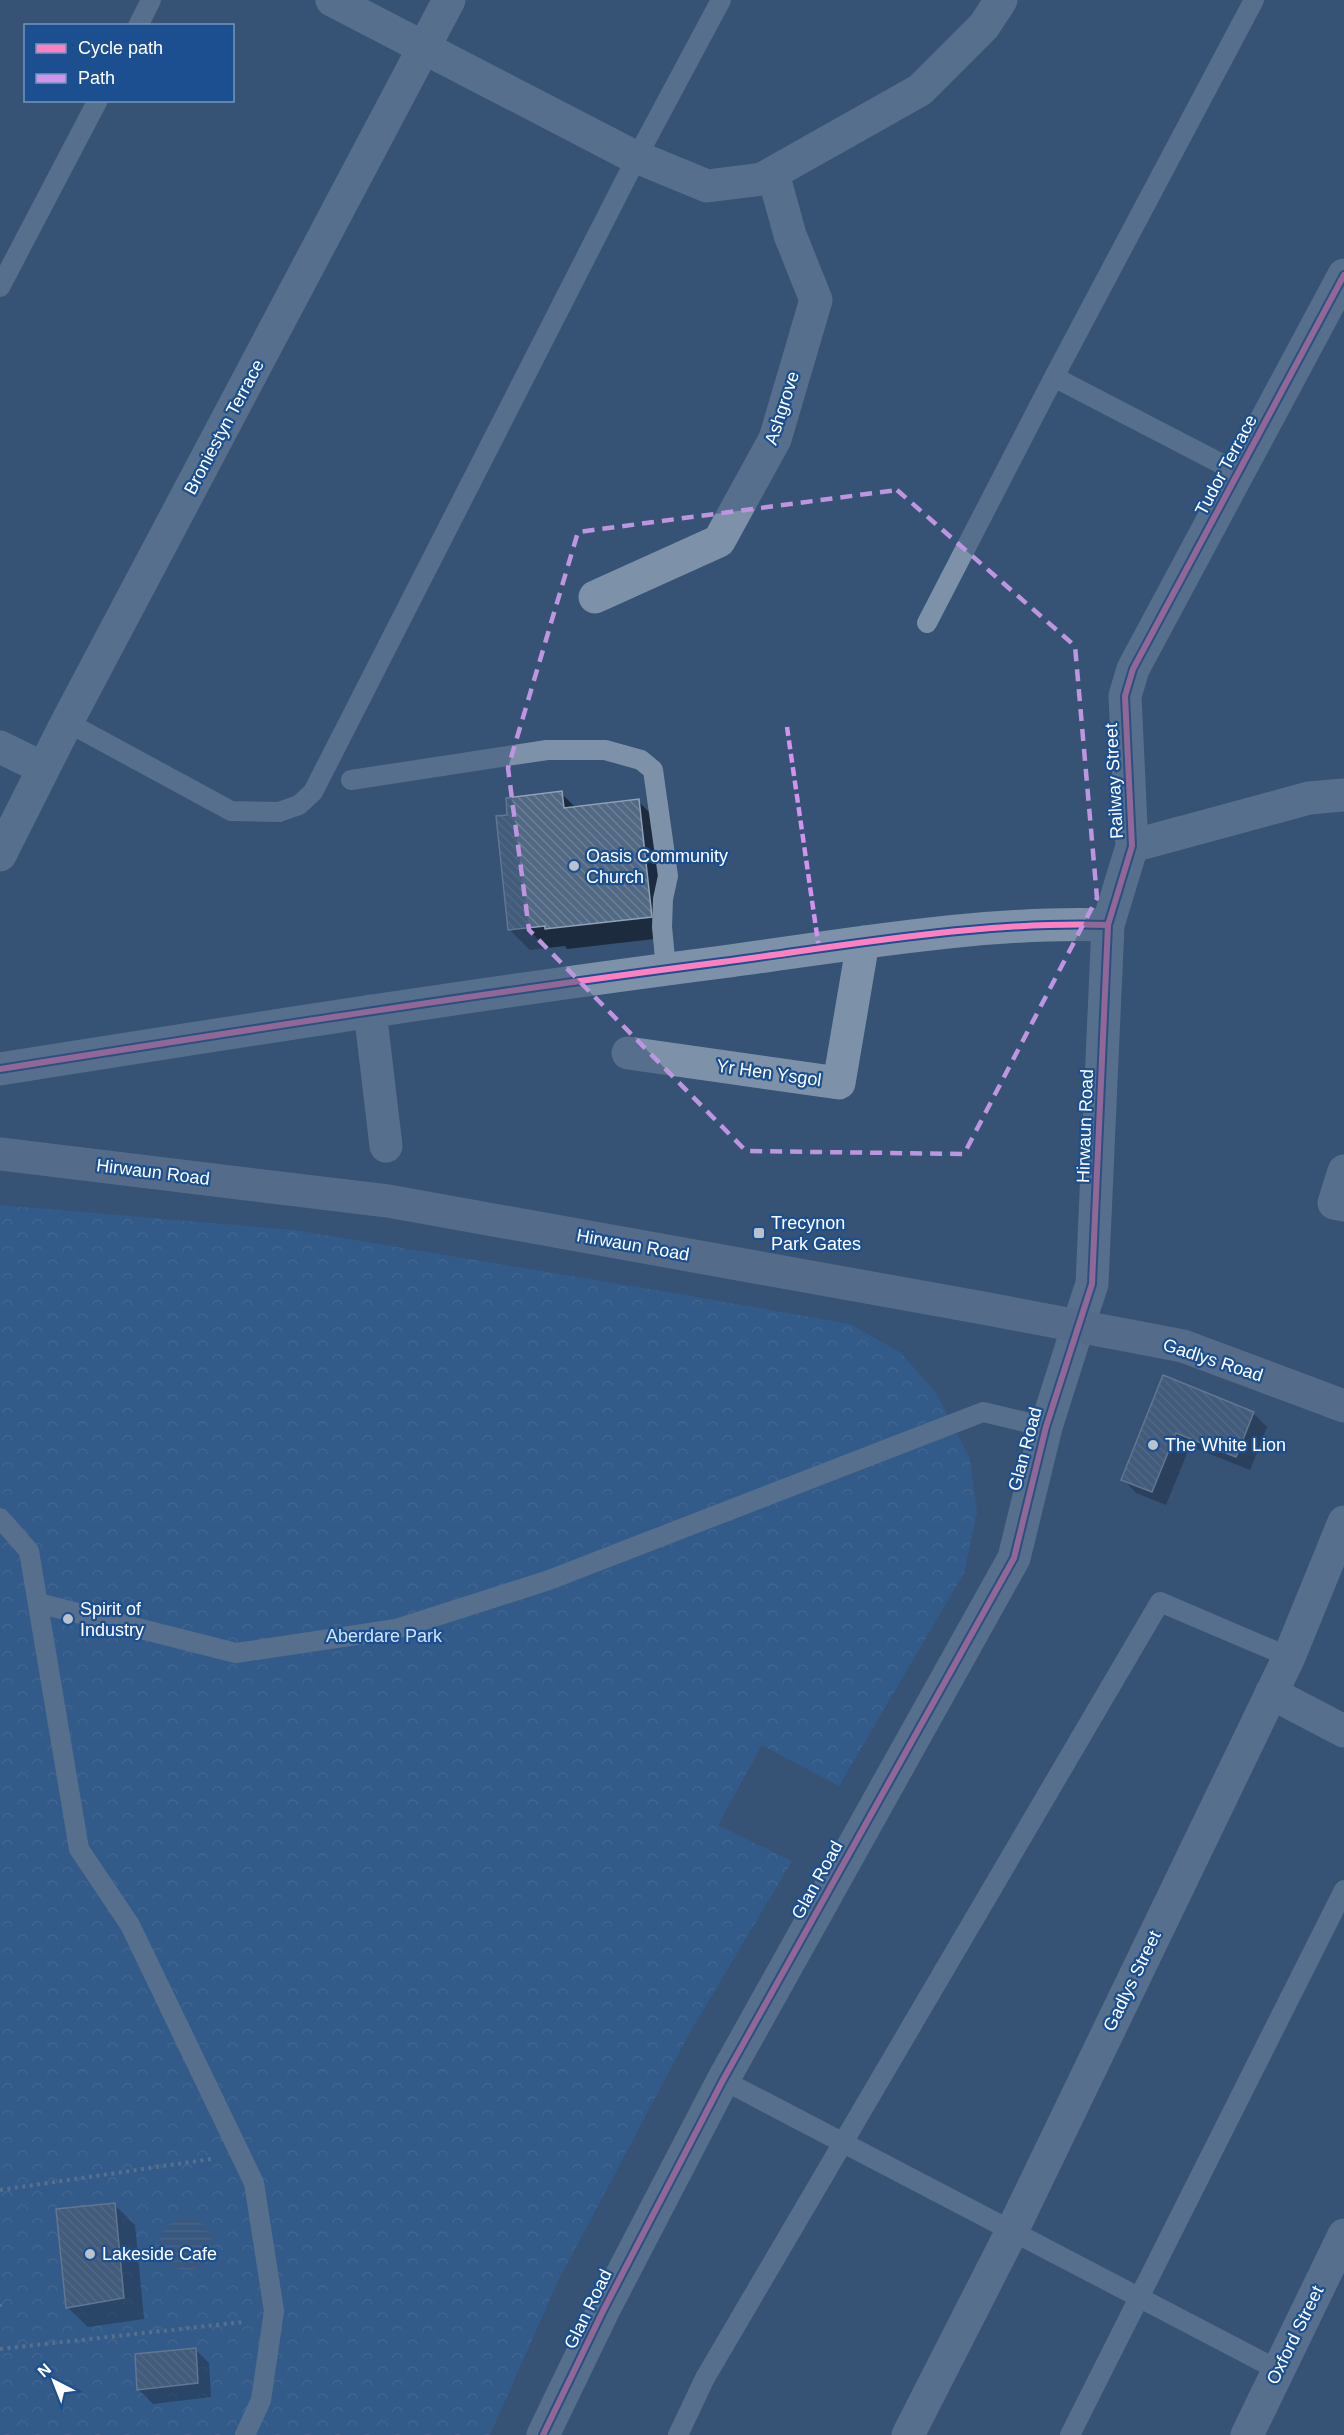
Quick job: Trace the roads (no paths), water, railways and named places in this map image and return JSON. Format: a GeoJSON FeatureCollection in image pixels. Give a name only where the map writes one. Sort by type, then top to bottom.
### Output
{"type":"FeatureCollection","features":[{"type":"Feature","properties":{"kind":"main road","name":"Hirwaun Road"},"geometry":{"type":"LineString","coordinates":[[0,1154],[388,1201],[1078,1326]]}},
{"type":"Feature","properties":{"kind":"main road","name":"Gadlys Road"},"geometry":{"type":"LineString","coordinates":[[1078,1326],[1183,1346],[1344,1406]]}},
{"type":"Feature","properties":{"kind":"street"},"geometry":{"type":"LineString","coordinates":[[332,0],[637,157],[707,186],[762,179],[920,90],[984,26],[1001,0]]}},
{"type":"Feature","properties":{"kind":"street","name":"Broniestyn Terrace"},"geometry":{"type":"LineString","coordinates":[[0,855],[67,722],[449,0]]}},
{"type":"Feature","properties":{"kind":"street","name":"Ashgrove"},"geometry":{"type":"LineString","coordinates":[[595,597],[719,541],[775,439],[816,300],[790,235],[773,173]]}},
{"type":"Feature","properties":{"kind":"street","name":"Tudor Terrace"},"geometry":{"type":"LineString","coordinates":[[1133,669],[1344,275]]}},
{"type":"Feature","properties":{"kind":"street","name":"Railway Street"},"geometry":{"type":"LineString","coordinates":[[1108,925],[1132,846],[1125,696],[1133,669]]}},
{"type":"Feature","properties":{"kind":"street"},"geometry":{"type":"LineString","coordinates":[[0,747],[43,768]]}},
{"type":"Feature","properties":{"kind":"street"},"geometry":{"type":"LineString","coordinates":[[1132,846],[1309,798],[1344,795]]}},
{"type":"Feature","properties":{"kind":"street"},"geometry":{"type":"LineString","coordinates":[[0,1069],[370,1011],[863,942],[1052,923],[1108,925]]}},
{"type":"Feature","properties":{"kind":"street","name":"Hirwaun Road"},"geometry":{"type":"LineString","coordinates":[[1078,1326],[1092,1284],[1108,925]]}},
{"type":"Feature","properties":{"kind":"street","name":"Yr Hen Ysgol"},"geometry":{"type":"LineString","coordinates":[[628,1053],[839,1083],[863,942]]}},
{"type":"Feature","properties":{"kind":"street"},"geometry":{"type":"LineString","coordinates":[[370,1011],[386,1146]]}},
{"type":"Feature","properties":{"kind":"street"},"geometry":{"type":"LineString","coordinates":[[1344,1171],[1334,1203],[1344,1205]]}},
{"type":"Feature","properties":{"kind":"street","name":"Glan Road"},"geometry":{"type":"LineString","coordinates":[[543,2435],[603,2311],[723,2080],[1014,1558],[1046,1427],[1078,1326]]}},
{"type":"Feature","properties":{"kind":"street","name":"Gadlys Street"},"geometry":{"type":"LineString","coordinates":[[908,2435],[1012,2230],[1289,1657],[1344,1522]]}},
{"type":"Feature","properties":{"kind":"street"},"geometry":{"type":"LineString","coordinates":[[1271,1693],[1344,1731]]}},
{"type":"Feature","properties":{"kind":"street","name":"Oxford Street"},"geometry":{"type":"LineString","coordinates":[[1246,2435],[1344,2235]]}},
{"type":"Feature","properties":{"kind":"lane"},"geometry":{"type":"LineString","coordinates":[[139,24],[151,0]]}},
{"type":"Feature","properties":{"kind":"lane"},"geometry":{"type":"LineString","coordinates":[[67,722],[231,811],[279,812],[299,805],[313,792],[637,157],[721,0]]}},
{"type":"Feature","properties":{"kind":"lane"},"geometry":{"type":"LineString","coordinates":[[927,623],[1054,377],[1254,0]]}},
{"type":"Feature","properties":{"kind":"lane"},"geometry":{"type":"LineString","coordinates":[[0,287],[97,102]]}},
{"type":"Feature","properties":{"kind":"lane"},"geometry":{"type":"LineString","coordinates":[[1054,377],[1239,473]]}},
{"type":"Feature","properties":{"kind":"lane"},"geometry":{"type":"LineString","coordinates":[[351,780],[547,750],[605,750],[641,760],[653,770],[668,876],[663,899],[662,927],[666,969]]}},
{"type":"Feature","properties":{"kind":"lane"},"geometry":{"type":"LineString","coordinates":[[38,1603],[236,1653],[396,1629],[549,1580],[983,1412],[1046,1427]]}},
{"type":"Feature","properties":{"kind":"lane"},"geometry":{"type":"LineString","coordinates":[[0,1518],[29,1551],[80,1849],[130,1925],[254,2183],[274,2311],[261,2400],[245,2435]]}},
{"type":"Feature","properties":{"kind":"lane"},"geometry":{"type":"LineString","coordinates":[[678,2435],[705,2378],[1160,1602],[1289,1657]]}},
{"type":"Feature","properties":{"kind":"lane"},"geometry":{"type":"LineString","coordinates":[[1070,2435],[1344,1890]]}},
{"type":"Feature","properties":{"kind":"lane"},"geometry":{"type":"LineString","coordinates":[[723,2080],[1278,2370]]}},
{"type":"Feature","properties":{"kind":"place","name":"Oasis Community Church"},"geometry":{"type":"Point","coordinates":[574,866]}},
{"type":"Feature","properties":{"kind":"place","name":"Trecynon Park Gates"},"geometry":{"type":"Point","coordinates":[759,1233]}},
{"type":"Feature","properties":{"kind":"place","name":"The White Lion"},"geometry":{"type":"Point","coordinates":[1153,1445]}},
{"type":"Feature","properties":{"kind":"place","name":"Spirit of Industry"},"geometry":{"type":"Point","coordinates":[68,1619]}},
{"type":"Feature","properties":{"kind":"place","name":"Lakeside Cafe"},"geometry":{"type":"Point","coordinates":[90,2254]}},
{"type":"Feature","properties":{"kind":"park label","name":"Aberdare Park"},"geometry":{"type":"Point","coordinates":[384,1636]}}]}
